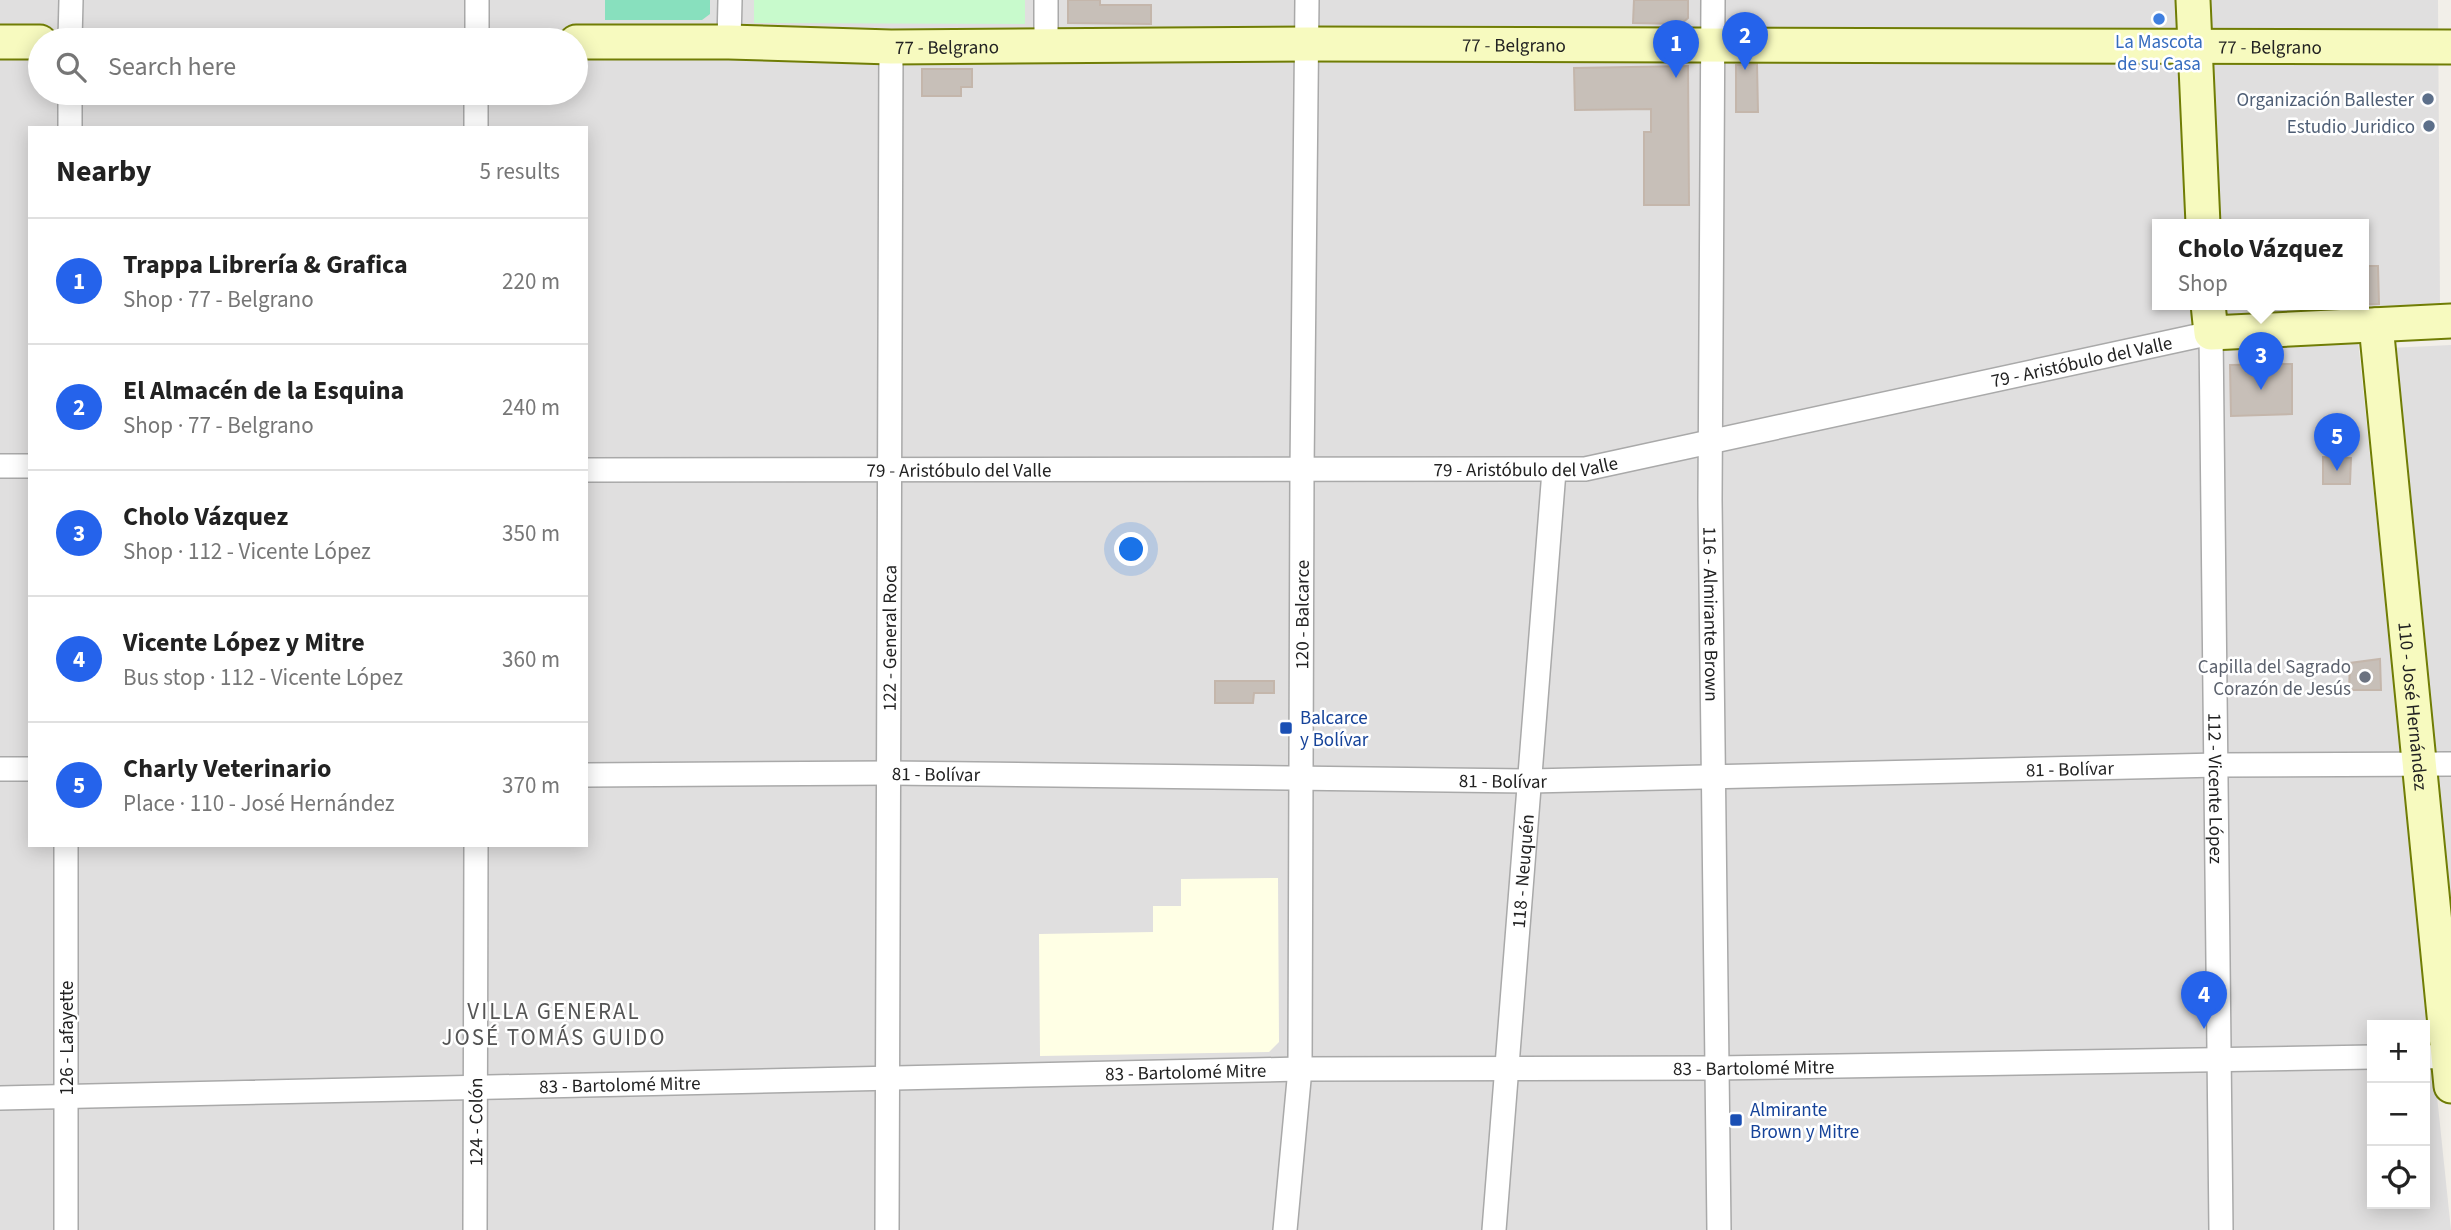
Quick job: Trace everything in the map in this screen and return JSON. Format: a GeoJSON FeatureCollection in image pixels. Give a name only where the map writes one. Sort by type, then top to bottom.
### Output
{"type":"FeatureCollection","features":[{"type":"Feature","properties":{"kind":"street"},"geometry":{"type":"LineString","coordinates":[[70,28],[71,0]]}},
{"type":"Feature","properties":{"kind":"street"},"geometry":{"type":"LineString","coordinates":[[477,0],[477,28]]}},
{"type":"Feature","properties":{"kind":"street"},"geometry":{"type":"LineString","coordinates":[[729,42],[730,0]]}},
{"type":"Feature","properties":{"kind":"street"},"geometry":{"type":"LineString","coordinates":[[1046,0],[1046,46]]}},
{"type":"Feature","properties":{"kind":"street","name":"120 - Balcarce"},"geometry":{"type":"LineString","coordinates":[[1285,1230],[1300,1069],[1301,470],[1307,0]]}},
{"type":"Feature","properties":{"kind":"street","name":"116 - Almirante Brown"},"geometry":{"type":"LineString","coordinates":[[1713,0],[1712,775],[1719,1230]]}},
{"type":"Feature","properties":{"kind":"street"},"geometry":{"type":"LineString","coordinates":[[2193,0],[2203,219]]}},
{"type":"Feature","properties":{"kind":"street"},"geometry":{"type":"LineString","coordinates":[[0,42],[28,43]]}},
{"type":"Feature","properties":{"kind":"street","name":"77 - Belgrano"},"geometry":{"type":"LineString","coordinates":[[588,42],[729,42],[891,47],[1307,44],[2451,47]]}},
{"type":"Feature","properties":{"kind":"street","name":"122 - General Roca"},"geometry":{"type":"LineString","coordinates":[[887,1230],[891,773],[891,47]]}},
{"type":"Feature","properties":{"kind":"street"},"geometry":{"type":"LineString","coordinates":[[70,105],[70,126]]}},
{"type":"Feature","properties":{"kind":"street"},"geometry":{"type":"LineString","coordinates":[[476,105],[476,126]]}},
{"type":"Feature","properties":{"kind":"street","name":"79 - Aristóbulo del Valle"},"geometry":{"type":"LineString","coordinates":[[588,470],[1554,471],[1585,468],[1712,442],[2209,319],[2376,325],[2451,321]]}},
{"type":"Feature","properties":{"kind":"street","name":"112 - Vicente López"},"geometry":{"type":"LineString","coordinates":[[2209,319],[2218,765],[2221,1230]]}},
{"type":"Feature","properties":{"kind":"street","name":"110 - José Hernández"},"geometry":{"type":"LineString","coordinates":[[2376,325],[2435,764],[2444,1064]]}},
{"type":"Feature","properties":{"kind":"street"},"geometry":{"type":"LineString","coordinates":[[0,466],[28,466]]}},
{"type":"Feature","properties":{"kind":"street","name":"118 - Neuquén"},"geometry":{"type":"LineString","coordinates":[[1494,1230],[1554,471]]}},
{"type":"Feature","properties":{"kind":"street","name":"81 - Bolívar"},"geometry":{"type":"LineString","coordinates":[[588,775],[891,773],[1531,780],[2218,765],[2435,764]]}},
{"type":"Feature","properties":{"kind":"street"},"geometry":{"type":"LineString","coordinates":[[0,769],[28,769]]}},
{"type":"Feature","properties":{"kind":"street","name":"126 - Lafayette"},"geometry":{"type":"LineString","coordinates":[[66,847],[66,1230]]}},
{"type":"Feature","properties":{"kind":"street","name":"124 - Colón"},"geometry":{"type":"LineString","coordinates":[[475,1230],[476,847]]}},
{"type":"Feature","properties":{"kind":"street","name":"83 - Bartolomé Mitre"},"geometry":{"type":"LineString","coordinates":[[0,1098],[1300,1069],[1717,1068],[2367,1057]]}},
{"type":"Feature","properties":{"kind":"shaded area"},"geometry":{"type":"Polygon","coordinates":[[[0,0],[2438,0],[2440,303],[2355,312],[2429,1020],[2367,1020],[2367,1209],[2430,1209],[2430,1029],[2451,1230],[0,1230],[0,0]]]}},
{"type":"Feature","properties":{"kind":"shaded area"},"geometry":{"type":"Polygon","coordinates":[[[2451,345],[2451,902],[2389,348],[2451,345]]]}},
{"type":"Feature","properties":{"kind":"shaded area"},"geometry":{"type":"Polygon","coordinates":[[[1278,878],[1279,1042],[1269,1052],[1040,1056],[1039,934],[1153,932],[1153,906],[1181,906],[1181,879],[1278,878]]]}},
{"type":"Feature","properties":{"kind":"green space"},"geometry":{"type":"Polygon","coordinates":[[[605,0],[710,0],[710,14],[702,20],[605,20],[605,0]]]}},
{"type":"Feature","properties":{"kind":"green space"},"geometry":{"type":"Polygon","coordinates":[[[754,0],[1025,0],[1025,24],[754,23],[754,0]]]}},
{"type":"Feature","properties":{"kind":"building"},"geometry":{"type":"Polygon","coordinates":[[[1068,0],[1100,0],[1100,5],[1151,5],[1151,24],[1068,23],[1068,0]]]}},
{"type":"Feature","properties":{"kind":"building"},"geometry":{"type":"Polygon","coordinates":[[[1634,0],[1688,0],[1688,18],[1681,24],[1633,23],[1634,0]]]}},
{"type":"Feature","properties":{"kind":"building"},"geometry":{"type":"Polygon","coordinates":[[[1757,64],[1758,112],[1736,112],[1736,65],[1757,64]]]}},
{"type":"Feature","properties":{"kind":"building"},"geometry":{"type":"Polygon","coordinates":[[[1688,66],[1689,205],[1644,205],[1644,132],[1651,132],[1651,109],[1575,110],[1574,68],[1688,66]]]}},
{"type":"Feature","properties":{"kind":"building"},"geometry":{"type":"Polygon","coordinates":[[[922,69],[972,69],[972,87],[961,87],[961,96],[922,96],[922,69]]]}},
{"type":"Feature","properties":{"kind":"building"},"geometry":{"type":"Polygon","coordinates":[[[2369,266],[2378,266],[2379,304],[2369,304],[2369,266]]]}},
{"type":"Feature","properties":{"kind":"building"},"geometry":{"type":"Polygon","coordinates":[[[2292,364],[2292,414],[2231,416],[2230,365],[2292,364]]]}},
{"type":"Feature","properties":{"kind":"building"},"geometry":{"type":"Polygon","coordinates":[[[2323,457],[2351,458],[2350,484],[2323,484],[2323,457]]]}},
{"type":"Feature","properties":{"kind":"building","name":"Capilla del Sagrado Corazón de Jesús"},"geometry":{"type":"Polygon","coordinates":[[[2380,659],[2381,690],[2349,690],[2350,663],[2380,659]]]}},
{"type":"Feature","properties":{"kind":"building"},"geometry":{"type":"Polygon","coordinates":[[[1215,681],[1274,681],[1274,693],[1254,693],[1253,703],[1215,703],[1215,681]]]}},
{"type":"Feature","properties":{"kind":"place","name":"La Mascota de su Casa"},"geometry":{"type":"Point","coordinates":[2159,19]}},
{"type":"Feature","properties":{"kind":"place","name":"El Almacén de la Esquina"},"geometry":{"type":"Point","coordinates":[1745,70]}},
{"type":"Feature","properties":{"kind":"place","name":"Trappa Librería & Grafica"},"geometry":{"type":"Point","coordinates":[1676,78]}},
{"type":"Feature","properties":{"kind":"place","name":"Organización Ballester"},"geometry":{"type":"Point","coordinates":[2428,99]}},
{"type":"Feature","properties":{"kind":"place","name":"Estudio Juridico"},"geometry":{"type":"Point","coordinates":[2429,126]}},
{"type":"Feature","properties":{"kind":"place","name":"Cholo Vázquez"},"geometry":{"type":"Point","coordinates":[2261,390]}},
{"type":"Feature","properties":{"kind":"place","name":"Charly Veterinario"},"geometry":{"type":"Point","coordinates":[2337,471]}},
{"type":"Feature","properties":{"kind":"place","name":"Capilla del Sagrado Corazón de Jesús"},"geometry":{"type":"Point","coordinates":[2365,677]}},
{"type":"Feature","properties":{"kind":"place","name":"Balcarce y Bolívar"},"geometry":{"type":"Point","coordinates":[1286,728]}},
{"type":"Feature","properties":{"kind":"place","name":"Vicente López y Mitre"},"geometry":{"type":"Point","coordinates":[2204,1029]}},
{"type":"Feature","properties":{"kind":"place","name":"Almirante Brown y Mitre"},"geometry":{"type":"Point","coordinates":[1736,1120]}},
{"type":"Feature","properties":{"kind":"district","name":"VILLA GENERAL JOSÉ TOMÁS GUIDO"},"geometry":{"type":"Point","coordinates":[554,1024]}}]}
